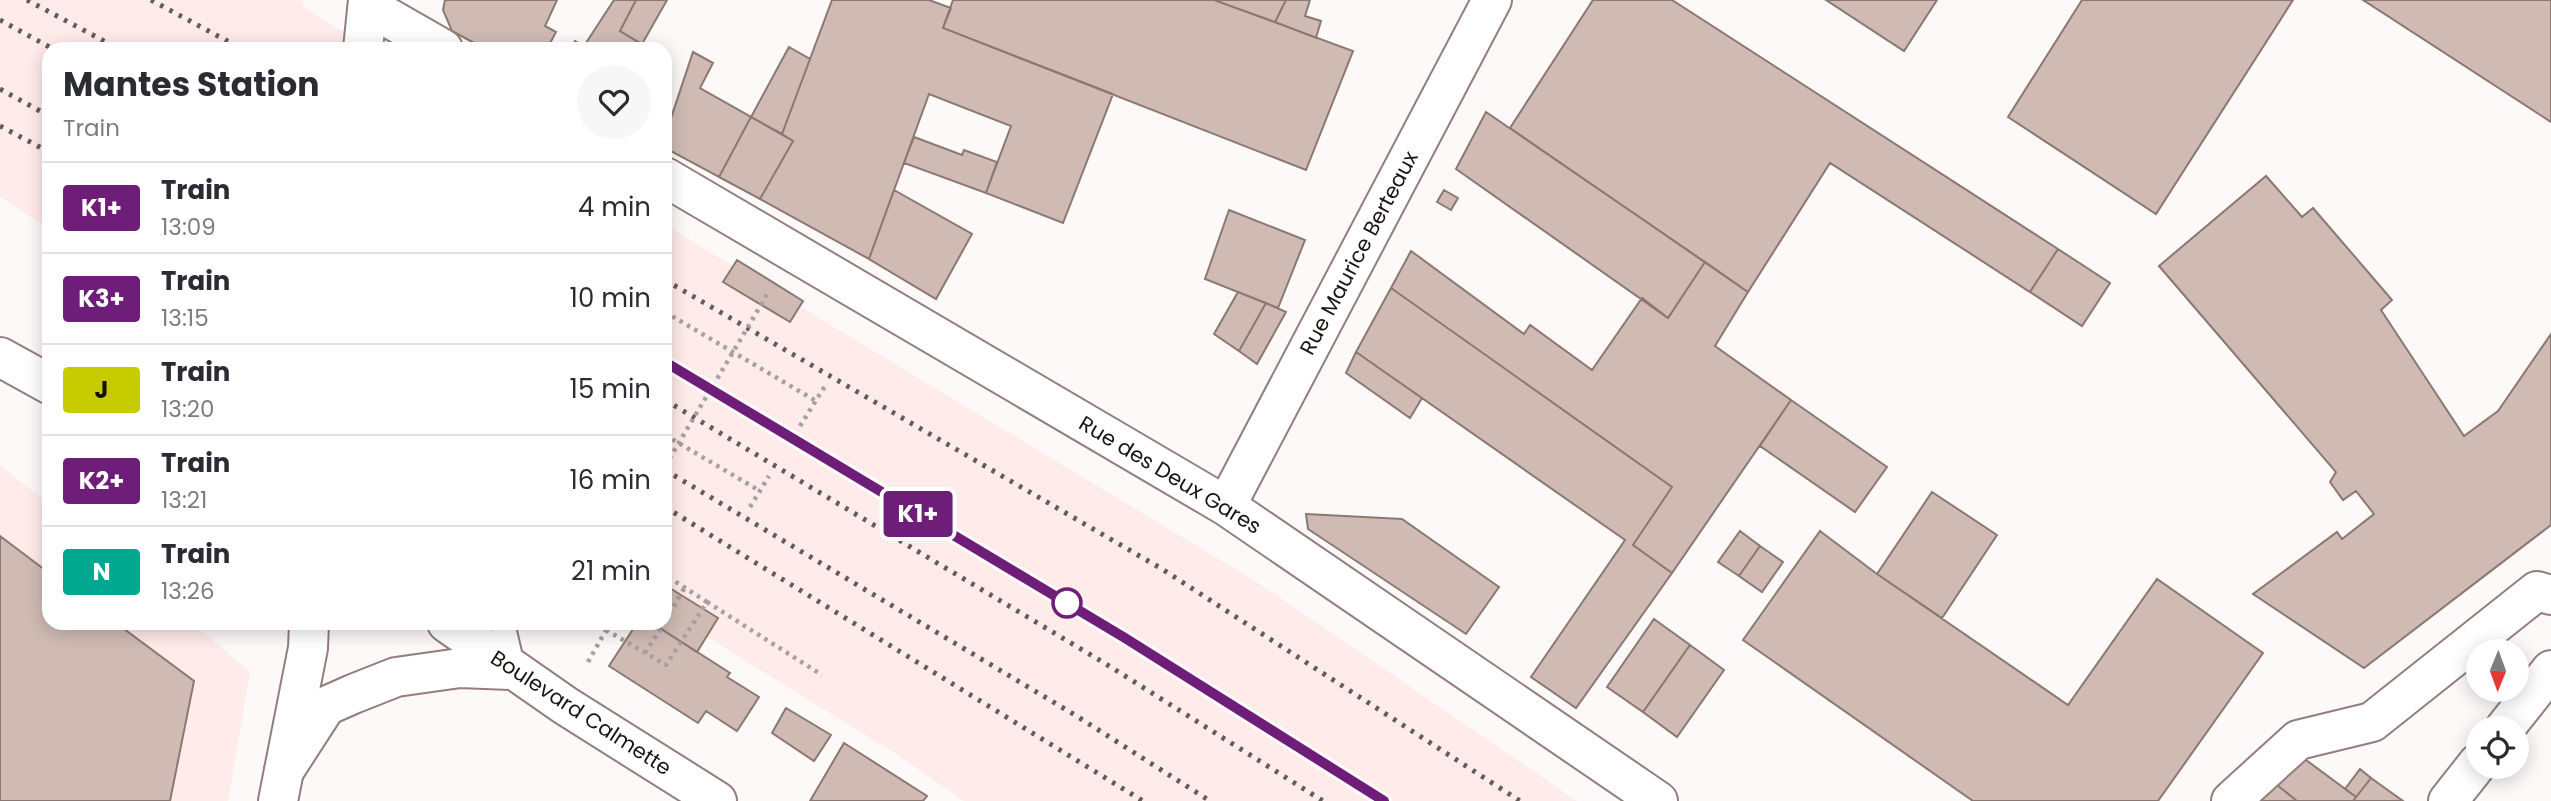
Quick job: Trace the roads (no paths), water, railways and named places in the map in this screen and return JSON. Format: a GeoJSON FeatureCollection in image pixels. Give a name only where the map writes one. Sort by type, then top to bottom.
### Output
{"type":"FeatureCollection","features":[{"type":"Feature","properties":{"kind":"street","name":"Rue Maurice Berteaux"},"geometry":{"type":"LineString","coordinates":[[1226,506],[1492,0]]}},
{"type":"Feature","properties":{"kind":"street"},"geometry":{"type":"LineString","coordinates":[[364,42],[368,3],[432,42]]}},
{"type":"Feature","properties":{"kind":"street","name":"Rue des Deux Gares"},"geometry":{"type":"LineString","coordinates":[[672,181],[1226,506],[1658,801]]}},
{"type":"Feature","properties":{"kind":"street"},"geometry":{"type":"LineString","coordinates":[[0,357],[42,380]]}},
{"type":"Feature","properties":{"kind":"street"},"geometry":{"type":"LineString","coordinates":[[2231,801],[2298,740],[2372,722],[2537,591],[2551,595]]}},
{"type":"Feature","properties":{"kind":"street"},"geometry":{"type":"LineString","coordinates":[[280,787],[308,648],[309,630]]}},
{"type":"Feature","properties":{"kind":"street","name":"Boulevard Calmette"},"geometry":{"type":"LineString","coordinates":[[457,630],[513,670],[716,801]]}},
{"type":"Feature","properties":{"kind":"street"},"geometry":{"type":"LineString","coordinates":[[280,787],[326,706],[396,677],[460,668],[513,670]]}},
{"type":"Feature","properties":{"kind":"street"},"geometry":{"type":"LineString","coordinates":[[2515,716],[2551,670]]}},
{"type":"Feature","properties":{"kind":"street"},"geometry":{"type":"LineString","coordinates":[[2448,801],[2466,778]]}},
{"type":"Feature","properties":{"kind":"lane"},"geometry":{"type":"LineString","coordinates":[[504,630],[513,670]]}},
{"type":"Feature","properties":{"kind":"railway"},"geometry":{"type":"LineString","coordinates":[[27,0],[106,42]]}},
{"type":"Feature","properties":{"kind":"railway"},"geometry":{"type":"LineString","coordinates":[[151,0],[229,42]]}},
{"type":"Feature","properties":{"kind":"railway"},"geometry":{"type":"LineString","coordinates":[[0,20],[42,43]]}},
{"type":"Feature","properties":{"kind":"railway"},"geometry":{"type":"LineString","coordinates":[[0,89],[42,112]]}},
{"type":"Feature","properties":{"kind":"railway"},"geometry":{"type":"LineString","coordinates":[[0,126],[42,148]]}},
{"type":"Feature","properties":{"kind":"railway"},"geometry":{"type":"LineString","coordinates":[[672,284],[1162,569],[1520,801]]}},
{"type":"Feature","properties":{"kind":"railway"},"geometry":{"type":"LineString","coordinates":[[672,366],[1125,638],[1384,801]]}},
{"type":"Feature","properties":{"kind":"railway"},"geometry":{"type":"LineString","coordinates":[[672,404],[1106,664],[1323,801]]}},
{"type":"Feature","properties":{"kind":"railway"},"geometry":{"type":"LineString","coordinates":[[672,474],[1075,715],[1210,801]]}},
{"type":"Feature","properties":{"kind":"railway"},"geometry":{"type":"LineString","coordinates":[[672,511],[1143,801]]}},
{"type":"Feature","properties":{"kind":"train","name":"K1+"},"geometry":{"type":"LineString","coordinates":[[672,366],[1125,638],[1384,801]]}}]}
